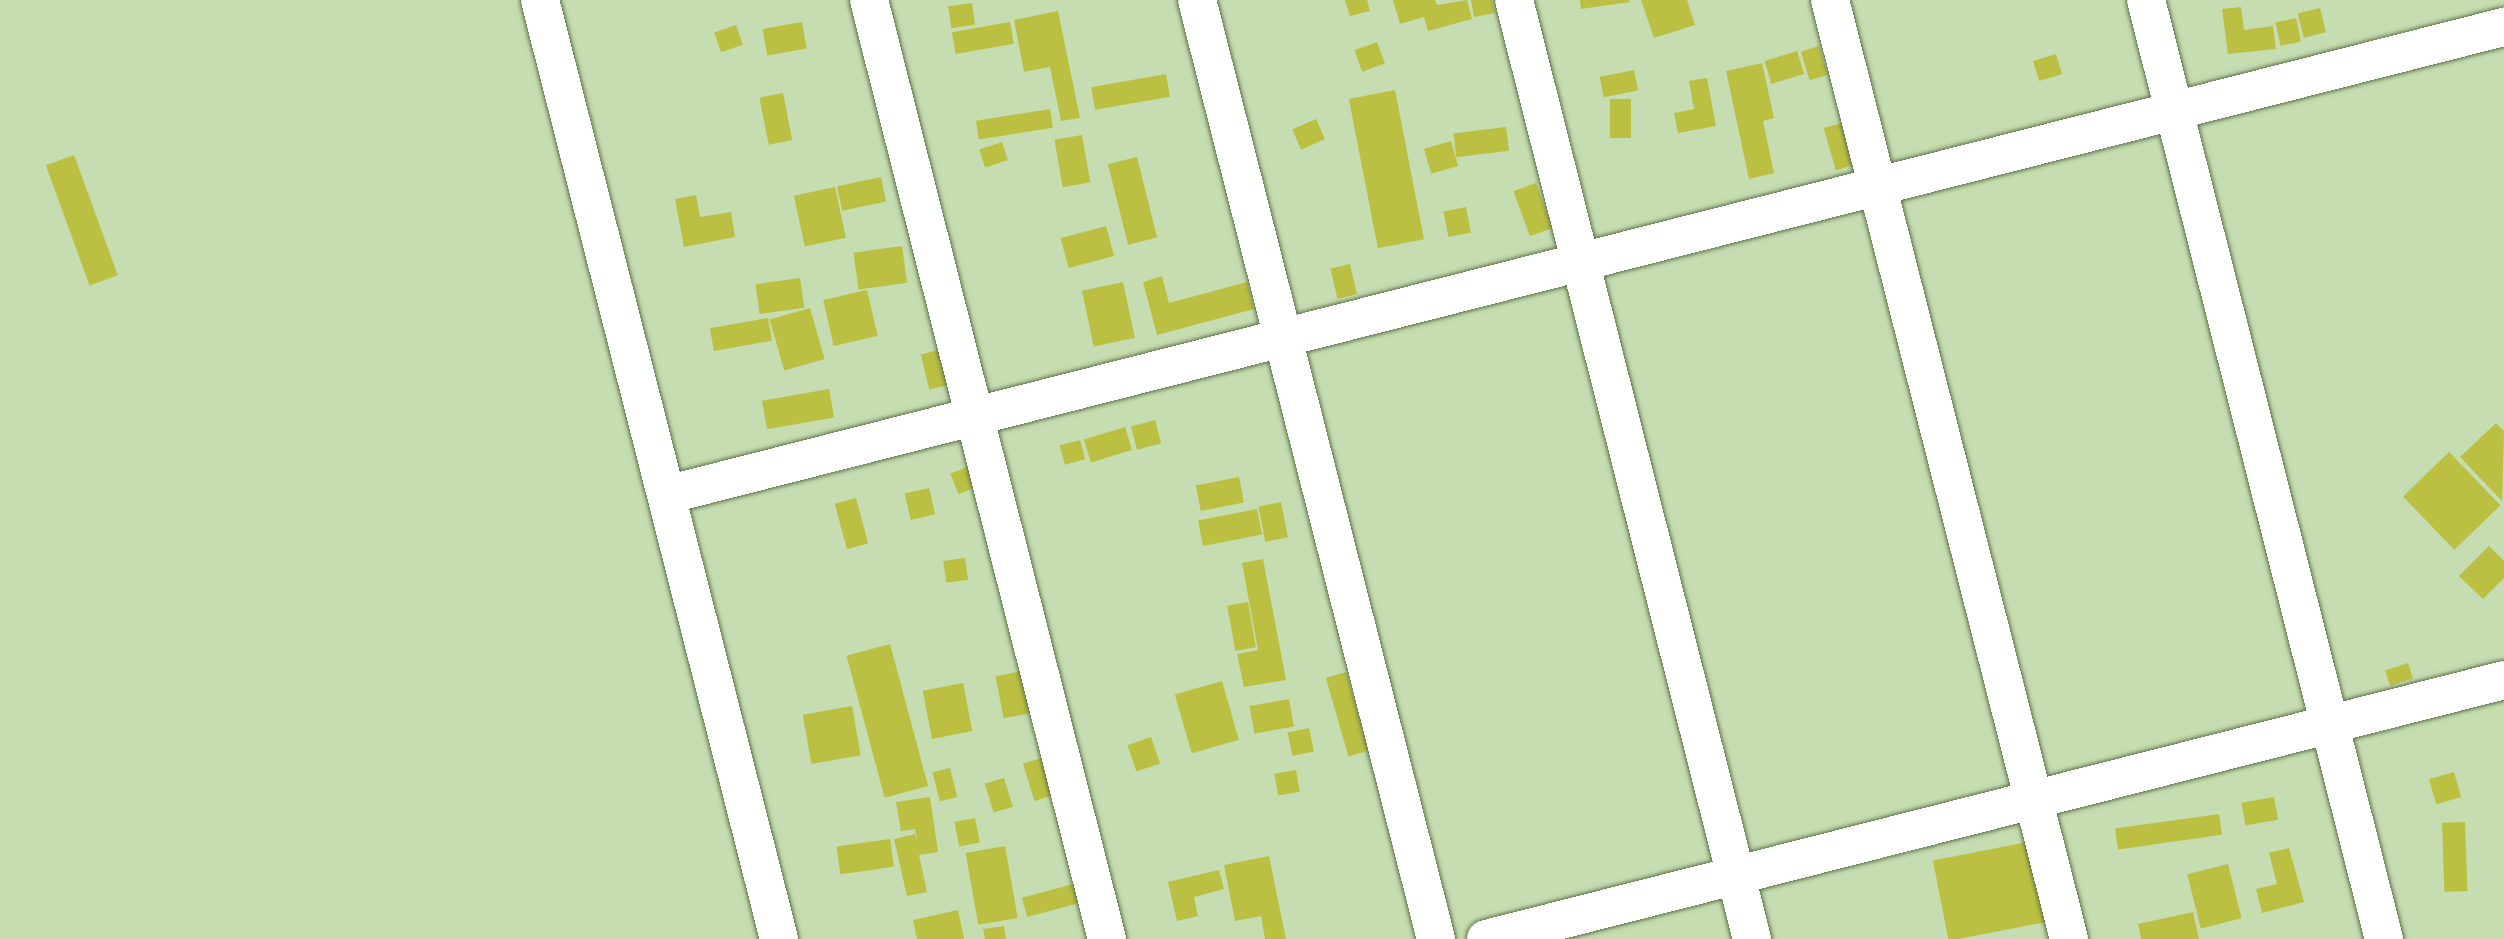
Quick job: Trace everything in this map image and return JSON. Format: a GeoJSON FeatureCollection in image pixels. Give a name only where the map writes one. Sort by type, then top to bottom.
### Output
{"type":"FeatureCollection","features":[{"type":"Feature","properties":{"kind":"street"},"geometry":{"type":"LineString","coordinates":[[540,0],[779,939]]}},
{"type":"Feature","properties":{"kind":"street"},"geometry":{"type":"LineString","coordinates":[[869,0],[1107,939]]}},
{"type":"Feature","properties":{"kind":"street"},"geometry":{"type":"LineString","coordinates":[[1197,0],[1436,939]]}},
{"type":"Feature","properties":{"kind":"street"},"geometry":{"type":"LineString","coordinates":[[1514,0],[1752,939]]}},
{"type":"Feature","properties":{"kind":"street"},"geometry":{"type":"LineString","coordinates":[[1830,0],[2069,939]]}},
{"type":"Feature","properties":{"kind":"street"},"geometry":{"type":"LineString","coordinates":[[2146,0],[2384,939]]}},
{"type":"Feature","properties":{"kind":"street"},"geometry":{"type":"LineString","coordinates":[[666,495],[2504,28],[2497,0]]}},
{"type":"Feature","properties":{"kind":"street"},"geometry":{"type":"LineString","coordinates":[[1486,939],[2504,680]]}},
{"type":"Feature","properties":{"kind":"building"},"geometry":{"type":"Polygon","coordinates":[[[1345,0],[1367,0],[1370,11],[1350,16],[1345,0]]]}},
{"type":"Feature","properties":{"kind":"building"},"geometry":{"type":"Polygon","coordinates":[[[1393,0],[1435,0],[1437,5],[1467,0],[1472,19],[1428,31],[1424,17],[1400,24],[1393,0]]]}},
{"type":"Feature","properties":{"kind":"building"},"geometry":{"type":"Polygon","coordinates":[[[1471,0],[1492,0],[1495,13],[1474,17],[1471,0]]]}},
{"type":"Feature","properties":{"kind":"building"},"geometry":{"type":"Polygon","coordinates":[[[1580,0],[1629,0],[1630,2],[1581,9],[1580,0]]]}},
{"type":"Feature","properties":{"kind":"building"},"geometry":{"type":"Polygon","coordinates":[[[1641,0],[1687,0],[1695,25],[1654,38],[1641,0]]]}},
{"type":"Feature","properties":{"kind":"building"},"geometry":{"type":"Polygon","coordinates":[[[972,3],[975,25],[951,28],[948,6],[972,3]]]}},
{"type":"Feature","properties":{"kind":"building"},"geometry":{"type":"Polygon","coordinates":[[[2241,7],[2244,30],[2273,26],[2276,49],[2228,54],[2222,9],[2241,7]]]}},
{"type":"Feature","properties":{"kind":"building"},"geometry":{"type":"Polygon","coordinates":[[[2320,8],[2326,32],[2304,38],[2298,14],[2320,8]]]}},
{"type":"Feature","properties":{"kind":"building"},"geometry":{"type":"Polygon","coordinates":[[[1058,11],[1080,118],[1061,121],[1050,67],[1024,72],[1014,20],[1058,11]]]}},
{"type":"Feature","properties":{"kind":"building"},"geometry":{"type":"Polygon","coordinates":[[[2296,18],[2301,41],[2280,46],[2275,22],[2296,18]]]}},
{"type":"Feature","properties":{"kind":"building"},"geometry":{"type":"Polygon","coordinates":[[[802,22],[807,49],[767,56],[763,29],[802,22]]]}},
{"type":"Feature","properties":{"kind":"building"},"geometry":{"type":"Polygon","coordinates":[[[1010,22],[1014,44],[956,54],[952,32],[1010,22]]]}},
{"type":"Feature","properties":{"kind":"building"},"geometry":{"type":"Polygon","coordinates":[[[736,25],[743,45],[721,52],[714,32],[736,25]]]}},
{"type":"Feature","properties":{"kind":"building"},"geometry":{"type":"Polygon","coordinates":[[[1377,42],[1385,64],[1362,72],[1354,50],[1377,42]]]}},
{"type":"Feature","properties":{"kind":"building"},"geometry":{"type":"Polygon","coordinates":[[[1819,46],[1828,75],[1810,80],[1801,52],[1819,46]]]}},
{"type":"Feature","properties":{"kind":"building"},"geometry":{"type":"Polygon","coordinates":[[[1797,51],[1804,74],[1772,84],[1764,61],[1797,51]]]}},
{"type":"Feature","properties":{"kind":"building"},"geometry":{"type":"Polygon","coordinates":[[[2056,54],[2062,74],[2039,81],[2033,61],[2056,54]]]}},
{"type":"Feature","properties":{"kind":"building"},"geometry":{"type":"Polygon","coordinates":[[[1762,63],[1774,118],[1763,121],[1774,173],[1749,179],[1726,71],[1762,63]]]}},
{"type":"Feature","properties":{"kind":"building"},"geometry":{"type":"Polygon","coordinates":[[[1634,70],[1638,91],[1604,97],[1600,77],[1634,70]]]}},
{"type":"Feature","properties":{"kind":"building"},"geometry":{"type":"Polygon","coordinates":[[[1166,74],[1170,97],[1095,110],[1091,87],[1166,74]]]}},
{"type":"Feature","properties":{"kind":"building"},"geometry":{"type":"Polygon","coordinates":[[[1707,78],[1716,126],[1678,133],[1674,113],[1694,109],[1689,81],[1707,78]]]}},
{"type":"Feature","properties":{"kind":"building"},"geometry":{"type":"Polygon","coordinates":[[[1395,90],[1424,239],[1378,248],[1349,99],[1395,90]]]}},
{"type":"Feature","properties":{"kind":"building"},"geometry":{"type":"Polygon","coordinates":[[[783,93],[792,140],[769,145],[759,98],[783,93]]]}},
{"type":"Feature","properties":{"kind":"building"},"geometry":{"type":"Polygon","coordinates":[[[1610,99],[1631,99],[1631,138],[1610,138],[1610,99]]]}},
{"type":"Feature","properties":{"kind":"building"},"geometry":{"type":"Polygon","coordinates":[[[1050,109],[1053,128],[979,139],[976,121],[1050,109]]]}},
{"type":"Feature","properties":{"kind":"building"},"geometry":{"type":"Polygon","coordinates":[[[1316,119],[1325,139],[1301,150],[1292,130],[1316,119]]]}},
{"type":"Feature","properties":{"kind":"building"},"geometry":{"type":"Polygon","coordinates":[[[1841,123],[1853,165],[1836,170],[1824,128],[1841,123]]]}},
{"type":"Feature","properties":{"kind":"building"},"geometry":{"type":"Polygon","coordinates":[[[1506,127],[1509,151],[1456,157],[1453,133],[1506,127]]]}},
{"type":"Feature","properties":{"kind":"building"},"geometry":{"type":"Polygon","coordinates":[[[1082,135],[1090,182],[1063,187],[1054,140],[1082,135]]]}},
{"type":"Feature","properties":{"kind":"building"},"geometry":{"type":"Polygon","coordinates":[[[1451,141],[1458,166],[1431,174],[1424,149],[1451,141]]]}},
{"type":"Feature","properties":{"kind":"building"},"geometry":{"type":"Polygon","coordinates":[[[1002,142],[1008,160],[985,167],[979,149],[1002,142]]]}},
{"type":"Feature","properties":{"kind":"building"},"geometry":{"type":"Polygon","coordinates":[[[74,155],[118,275],[90,286],[46,165],[74,155]]]}},
{"type":"Feature","properties":{"kind":"building"},"geometry":{"type":"Polygon","coordinates":[[[1137,157],[1157,238],[1128,245],[1108,164],[1137,157]]]}},
{"type":"Feature","properties":{"kind":"building"},"geometry":{"type":"Polygon","coordinates":[[[881,177],[886,201],[842,211],[837,186],[881,177]]]}},
{"type":"Feature","properties":{"kind":"building"},"geometry":{"type":"Polygon","coordinates":[[[1536,183],[1552,228],[1530,236],[1513,191],[1536,183]]]}},
{"type":"Feature","properties":{"kind":"building"},"geometry":{"type":"Polygon","coordinates":[[[835,187],[846,238],[805,247],[794,196],[835,187]]]}},
{"type":"Feature","properties":{"kind":"building"},"geometry":{"type":"Polygon","coordinates":[[[696,195],[700,217],[731,212],[735,237],[684,247],[675,199],[696,195]]]}},
{"type":"Feature","properties":{"kind":"building"},"geometry":{"type":"Polygon","coordinates":[[[1466,207],[1471,233],[1448,237],[1443,211],[1466,207]]]}},
{"type":"Feature","properties":{"kind":"building"},"geometry":{"type":"Polygon","coordinates":[[[1106,226],[1114,256],[1069,268],[1061,238],[1106,226]]]}},
{"type":"Feature","properties":{"kind":"building"},"geometry":{"type":"Polygon","coordinates":[[[902,246],[907,283],[859,289],[853,253],[902,246]]]}},
{"type":"Feature","properties":{"kind":"building"},"geometry":{"type":"Polygon","coordinates":[[[1350,264],[1357,294],[1337,299],[1331,268],[1350,264]]]}},
{"type":"Feature","properties":{"kind":"building"},"geometry":{"type":"Polygon","coordinates":[[[1162,276],[1169,303],[1247,282],[1254,309],[1157,335],[1143,282],[1162,276]]]}},
{"type":"Feature","properties":{"kind":"building"},"geometry":{"type":"Polygon","coordinates":[[[800,278],[804,308],[760,314],[755,284],[800,278]]]}},
{"type":"Feature","properties":{"kind":"building"},"geometry":{"type":"Polygon","coordinates":[[[1123,282],[1135,338],[1094,346],[1082,291],[1123,282]]]}},
{"type":"Feature","properties":{"kind":"building"},"geometry":{"type":"Polygon","coordinates":[[[867,290],[878,336],[834,346],[823,300],[867,290]]]}},
{"type":"Feature","properties":{"kind":"building"},"geometry":{"type":"Polygon","coordinates":[[[810,308],[825,359],[784,371],[770,320],[810,308]]]}},
{"type":"Feature","properties":{"kind":"building"},"geometry":{"type":"Polygon","coordinates":[[[768,318],[772,341],[714,351],[710,328],[768,318]]]}},
{"type":"Feature","properties":{"kind":"building"},"geometry":{"type":"Polygon","coordinates":[[[943,349],[952,384],[929,389],[921,355],[943,349]]]}},
{"type":"Feature","properties":{"kind":"building"},"geometry":{"type":"Polygon","coordinates":[[[829,389],[834,418],[767,429],[762,401],[829,389]]]}},
{"type":"Feature","properties":{"kind":"building"},"geometry":{"type":"Polygon","coordinates":[[[1155,420],[1161,443],[1137,450],[1131,426],[1155,420]]]}},
{"type":"Feature","properties":{"kind":"building"},"geometry":{"type":"Polygon","coordinates":[[[2496,423],[2504,431],[2502,501],[2460,457],[2496,423]]]}},
{"type":"Feature","properties":{"kind":"building"},"geometry":{"type":"Polygon","coordinates":[[[1125,427],[1132,450],[1091,463],[1084,440],[1125,427]]]}},
{"type":"Feature","properties":{"kind":"building"},"geometry":{"type":"Polygon","coordinates":[[[1080,440],[1085,459],[1065,465],[1060,445],[1080,440]]]}},
{"type":"Feature","properties":{"kind":"building"},"geometry":{"type":"Polygon","coordinates":[[[2449,452],[2500,505],[2454,550],[2403,496],[2449,452]]]}},
{"type":"Feature","properties":{"kind":"building"},"geometry":{"type":"Polygon","coordinates":[[[970,466],[978,487],[958,494],[950,474],[970,466]]]}},
{"type":"Feature","properties":{"kind":"building"},"geometry":{"type":"Polygon","coordinates":[[[1239,477],[1244,503],[1201,511],[1196,485],[1239,477]]]}},
{"type":"Feature","properties":{"kind":"building"},"geometry":{"type":"Polygon","coordinates":[[[929,488],[935,514],[911,520],[905,494],[929,488]]]}},
{"type":"Feature","properties":{"kind":"building"},"geometry":{"type":"Polygon","coordinates":[[[856,498],[868,543],[847,549],[835,504],[856,498]]]}},
{"type":"Feature","properties":{"kind":"building"},"geometry":{"type":"Polygon","coordinates":[[[1281,502],[1288,537],[1265,542],[1258,506],[1281,502]]]}},
{"type":"Feature","properties":{"kind":"building"},"geometry":{"type":"Polygon","coordinates":[[[1257,509],[1262,535],[1203,546],[1198,520],[1257,509]]]}},
{"type":"Feature","properties":{"kind":"building"},"geometry":{"type":"Polygon","coordinates":[[[2489,546],[2504,561],[2504,578],[2483,599],[2459,576],[2489,546]]]}},
{"type":"Feature","properties":{"kind":"building"},"geometry":{"type":"Polygon","coordinates":[[[965,558],[968,580],[946,583],[943,561],[965,558]]]}},
{"type":"Feature","properties":{"kind":"building"},"geometry":{"type":"Polygon","coordinates":[[[1263,559],[1286,680],[1244,687],[1237,654],[1258,650],[1242,563],[1263,559]]]}},
{"type":"Feature","properties":{"kind":"building"},"geometry":{"type":"Polygon","coordinates":[[[1248,602],[1256,647],[1235,651],[1227,606],[1248,602]]]}},
{"type":"Feature","properties":{"kind":"building"},"geometry":{"type":"Polygon","coordinates":[[[890,644],[928,786],[885,798],[847,656],[890,644]]]}},
{"type":"Feature","properties":{"kind":"building"},"geometry":{"type":"Polygon","coordinates":[[[2408,663],[2413,678],[2390,686],[2385,670],[2408,663]]]}},
{"type":"Feature","properties":{"kind":"building"},"geometry":{"type":"Polygon","coordinates":[[[1022,671],[1030,713],[1004,718],[995,676],[1022,671]]]}},
{"type":"Feature","properties":{"kind":"building"},"geometry":{"type":"Polygon","coordinates":[[[1346,672],[1369,751],[1348,757],[1326,678],[1346,672]]]}},
{"type":"Feature","properties":{"kind":"building"},"geometry":{"type":"Polygon","coordinates":[[[1222,681],[1239,740],[1192,753],[1175,695],[1222,681]]]}},
{"type":"Feature","properties":{"kind":"building"},"geometry":{"type":"Polygon","coordinates":[[[963,683],[972,731],[932,739],[923,691],[963,683]]]}},
{"type":"Feature","properties":{"kind":"building"},"geometry":{"type":"Polygon","coordinates":[[[1289,699],[1294,727],[1254,734],[1250,706],[1289,699]]]}},
{"type":"Feature","properties":{"kind":"building"},"geometry":{"type":"Polygon","coordinates":[[[852,706],[861,755],[811,764],[803,715],[852,706]]]}},
{"type":"Feature","properties":{"kind":"building"},"geometry":{"type":"Polygon","coordinates":[[[1309,728],[1314,751],[1292,756],[1287,733],[1309,728]]]}},
{"type":"Feature","properties":{"kind":"building"},"geometry":{"type":"Polygon","coordinates":[[[1151,737],[1160,763],[1136,772],[1127,745],[1151,737]]]}},
{"type":"Feature","properties":{"kind":"building"},"geometry":{"type":"Polygon","coordinates":[[[1045,757],[1056,794],[1034,801],[1023,764],[1045,757]]]}},
{"type":"Feature","properties":{"kind":"building"},"geometry":{"type":"Polygon","coordinates":[[[950,768],[957,797],[940,801],[933,772],[950,768]]]}},
{"type":"Feature","properties":{"kind":"building"},"geometry":{"type":"Polygon","coordinates":[[[1296,770],[1300,792],[1278,795],[1274,774],[1296,770]]]}},
{"type":"Feature","properties":{"kind":"building"},"geometry":{"type":"Polygon","coordinates":[[[2454,772],[2461,797],[2436,804],[2429,779],[2454,772]]]}},
{"type":"Feature","properties":{"kind":"building"},"geometry":{"type":"Polygon","coordinates":[[[1004,778],[1013,807],[994,813],[985,784],[1004,778]]]}},
{"type":"Feature","properties":{"kind":"building"},"geometry":{"type":"Polygon","coordinates":[[[930,797],[938,852],[919,855],[927,892],[907,896],[894,839],[915,834],[918,843],[915,829],[901,831],[896,802],[930,797]]]}},
{"type":"Feature","properties":{"kind":"building"},"geometry":{"type":"Polygon","coordinates":[[[2274,797],[2278,820],[2245,825],[2242,803],[2274,797]]]}},
{"type":"Feature","properties":{"kind":"building"},"geometry":{"type":"Polygon","coordinates":[[[2219,814],[2222,835],[2118,849],[2115,829],[2219,814]]]}},
{"type":"Feature","properties":{"kind":"building"},"geometry":{"type":"Polygon","coordinates":[[[975,818],[980,843],[959,847],[954,822],[975,818]]]}},
{"type":"Feature","properties":{"kind":"building"},"geometry":{"type":"Polygon","coordinates":[[[2465,822],[2467,891],[2444,892],[2442,823],[2465,822]]]}},
{"type":"Feature","properties":{"kind":"building"},"geometry":{"type":"Polygon","coordinates":[[[890,839],[894,867],[840,874],[837,847],[890,839]]]}},
{"type":"Feature","properties":{"kind":"building"},"geometry":{"type":"Polygon","coordinates":[[[2038,840],[2054,920],[1948,939],[1933,860],[2038,840]]]}},
{"type":"Feature","properties":{"kind":"building"},"geometry":{"type":"Polygon","coordinates":[[[1005,846],[1018,918],[978,925],[966,853],[1005,846]]]}},
{"type":"Feature","properties":{"kind":"building"},"geometry":{"type":"Polygon","coordinates":[[[2289,848],[2304,902],[2262,913],[2256,889],[2277,884],[2269,853],[2289,848]]]}},
{"type":"Feature","properties":{"kind":"building"},"geometry":{"type":"Polygon","coordinates":[[[1269,856],[1286,939],[1265,939],[1261,916],[1235,921],[1224,865],[1269,856]]]}},
{"type":"Feature","properties":{"kind":"building"},"geometry":{"type":"Polygon","coordinates":[[[2228,864],[2242,918],[2201,928],[2187,874],[2228,864]]]}},
{"type":"Feature","properties":{"kind":"building"},"geometry":{"type":"Polygon","coordinates":[[[1219,870],[1224,889],[1194,897],[1198,916],[1177,921],[1168,882],[1219,870]]]}},
{"type":"Feature","properties":{"kind":"building"},"geometry":{"type":"Polygon","coordinates":[[[1077,883],[1082,902],[1027,917],[1022,898],[1077,883]]]}},
{"type":"Feature","properties":{"kind":"building"},"geometry":{"type":"Polygon","coordinates":[[[958,910],[964,939],[917,939],[913,920],[958,910]]]}},
{"type":"Feature","properties":{"kind":"building"},"geometry":{"type":"Polygon","coordinates":[[[2193,912],[2199,939],[2141,939],[2138,924],[2193,912]]]}},
{"type":"Feature","properties":{"kind":"building"},"geometry":{"type":"Polygon","coordinates":[[[1004,926],[1006,939],[985,939],[983,929],[1004,926]]]}}]}
